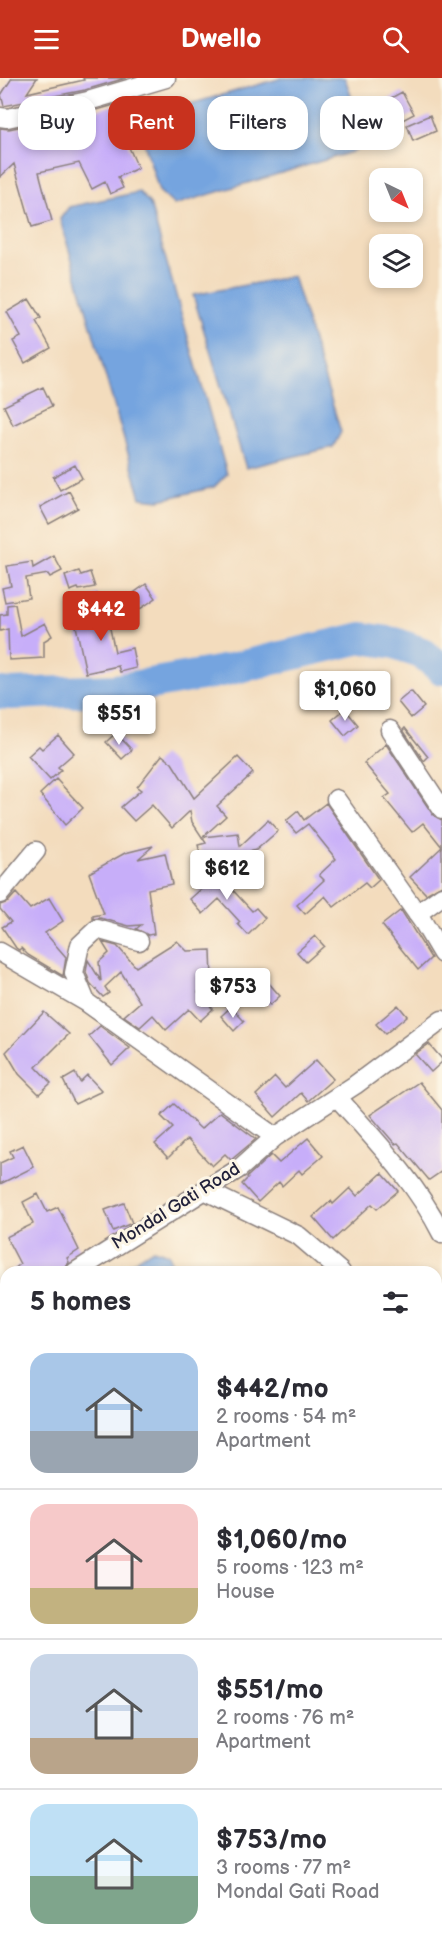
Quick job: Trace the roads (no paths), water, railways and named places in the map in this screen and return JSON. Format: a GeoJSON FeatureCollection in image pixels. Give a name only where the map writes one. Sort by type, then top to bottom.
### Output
{"type":"FeatureCollection","features":[{"type":"Feature","properties":{"kind":"street"},"geometry":{"type":"LineString","coordinates":[[0,117],[7,118],[88,101],[166,78]]}},
{"type":"Feature","properties":{"kind":"street"},"geometry":{"type":"LineString","coordinates":[[390,730],[442,809]]}},
{"type":"Feature","properties":{"kind":"street"},"geometry":{"type":"LineString","coordinates":[[336,799],[417,914],[442,954]]}},
{"type":"Feature","properties":{"kind":"street"},"geometry":{"type":"LineString","coordinates":[[0,894],[36,851]]}},
{"type":"Feature","properties":{"kind":"street"},"geometry":{"type":"LineString","coordinates":[[417,914],[442,896]]}},
{"type":"Feature","properties":{"kind":"street"},"geometry":{"type":"LineString","coordinates":[[86,1002],[74,973],[80,945],[97,929],[139,941]]}},
{"type":"Feature","properties":{"kind":"street"},"geometry":{"type":"LineString","coordinates":[[0,952],[86,1002],[275,1137]]}},
{"type":"Feature","properties":{"kind":"street","name":"Mondal Gati Road"},"geometry":{"type":"LineString","coordinates":[[84,1266],[240,1168],[275,1137],[337,1097],[442,1020]]}},
{"type":"Feature","properties":{"kind":"street"},"geometry":{"type":"LineString","coordinates":[[337,1097],[390,1157],[417,1192],[442,1234]]}},
{"type":"Feature","properties":{"kind":"street"},"geometry":{"type":"LineString","coordinates":[[204,1190],[299,1236],[334,1266]]}},
{"type":"Feature","properties":{"kind":"water"},"geometry":{"type":"Polygon","coordinates":[[[282,78],[345,78],[351,96],[320,96],[320,150],[356,150],[174,205],[159,191],[146,150],[195,150],[195,103],[207,99],[207,150],[308,150],[308,96],[218,96],[282,78]]]}},
{"type":"Feature","properties":{"kind":"water"},"geometry":{"type":"Polygon","coordinates":[[[139,192],[150,204],[227,474],[214,487],[160,500],[141,498],[60,219],[69,207],[139,192]]]}},
{"type":"Feature","properties":{"kind":"water"},"geometry":{"type":"Polygon","coordinates":[[[293,276],[341,432],[333,447],[246,468],[193,295],[293,276]]]}},
{"type":"Feature","properties":{"kind":"water"},"geometry":{"type":"Polygon","coordinates":[[[153,1249],[169,1254],[172,1266],[127,1266],[153,1249]]]}},
{"type":"Feature","properties":{"kind":"waterway"},"geometry":{"type":"LineString","coordinates":[[0,693],[115,690],[218,672],[362,638],[395,643],[422,653],[442,669]]}}]}
